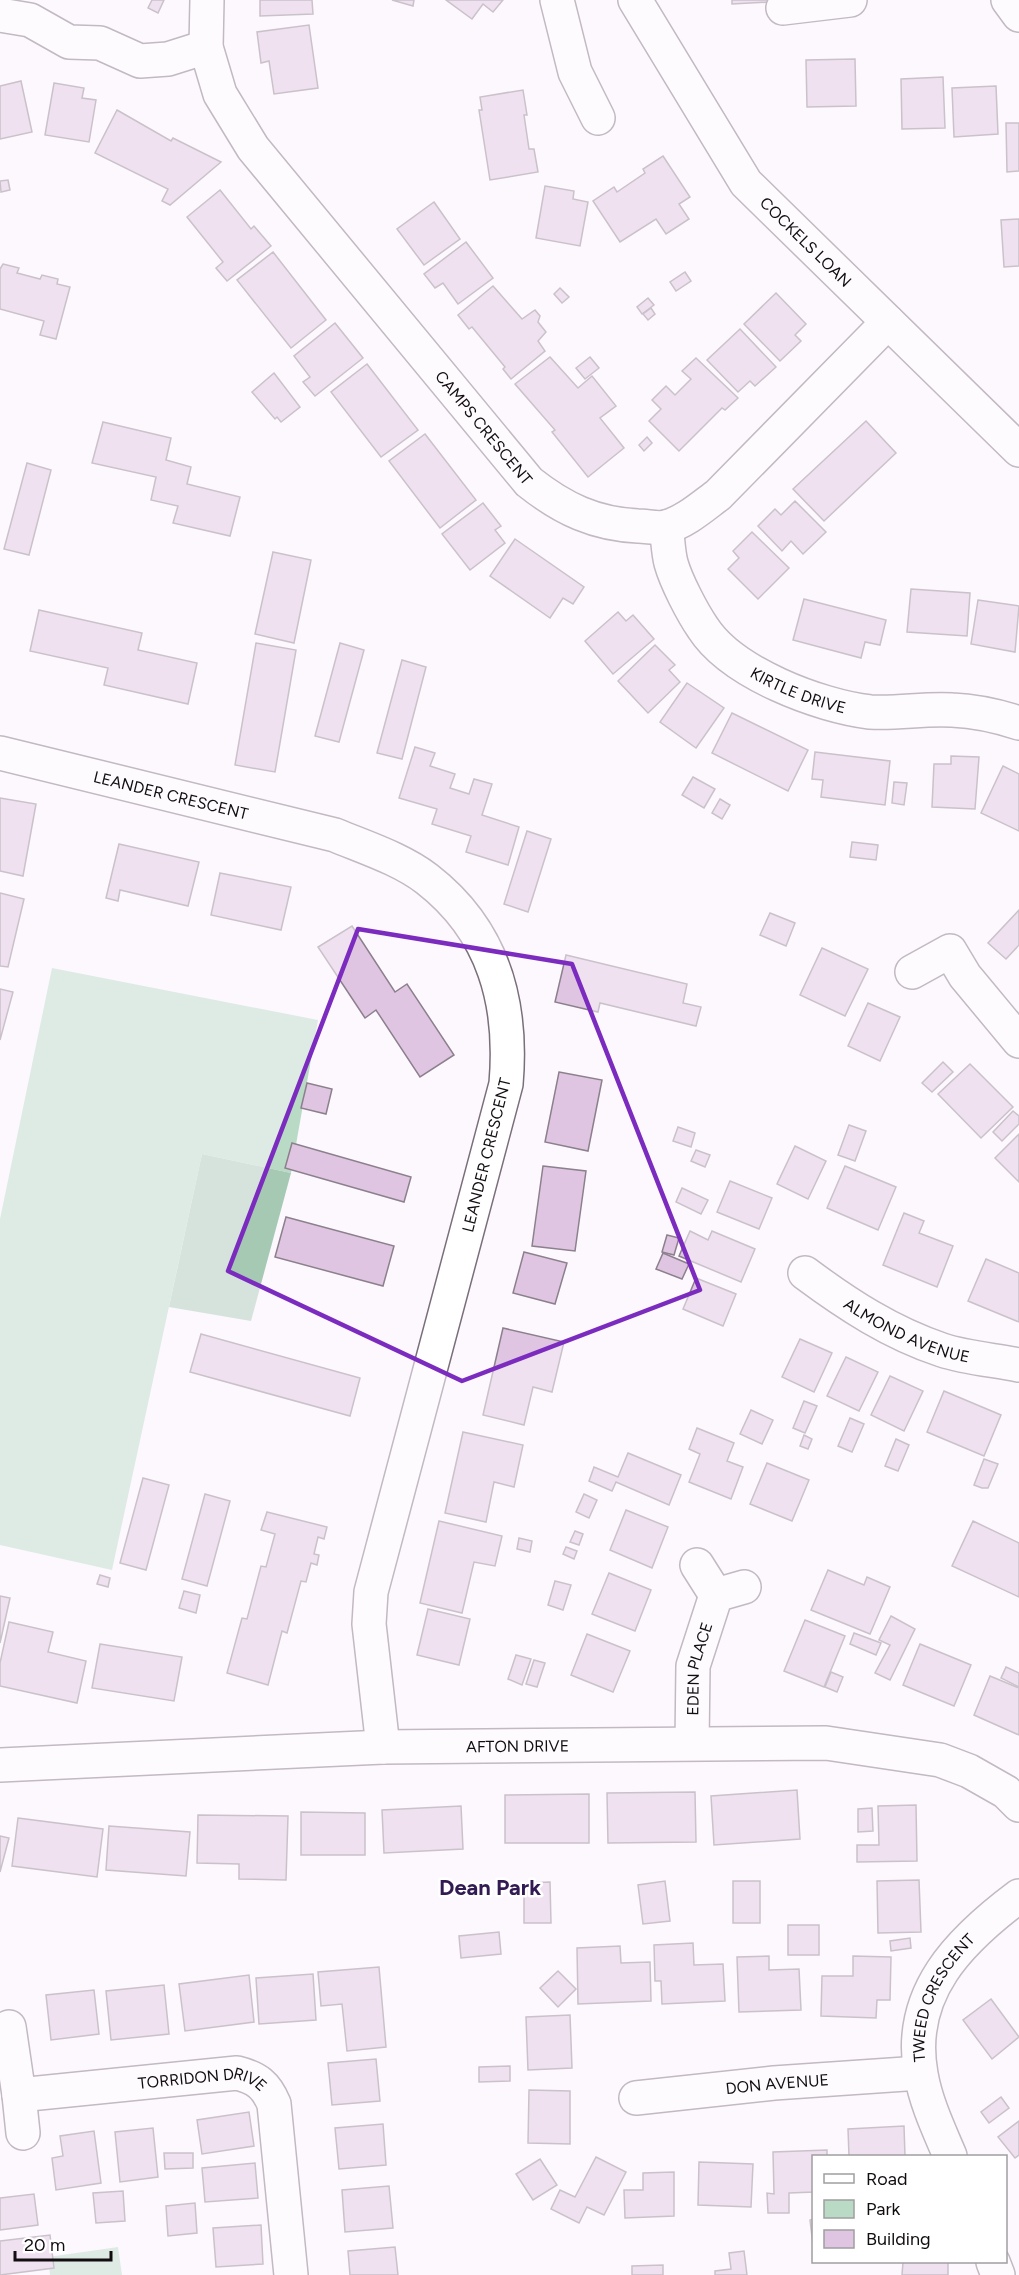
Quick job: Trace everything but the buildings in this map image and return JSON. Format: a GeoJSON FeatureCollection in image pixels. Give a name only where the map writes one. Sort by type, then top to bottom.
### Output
{"type":"FeatureCollection","features":[{"type":"Feature","properties":{"kind":"street","name":"CAMPS CRESCENT"},"geometry":{"type":"LineString","coordinates":[[207,0],[206,47],[220,94],[253,148],[529,482],[554,501],[585,517],[613,525],[666,527]]}},
{"type":"Feature","properties":{"kind":"street"},"geometry":{"type":"LineString","coordinates":[[557,0],[575,72],[598,118]]}},
{"type":"Feature","properties":{"kind":"street","name":"COCKELS LOAN"},"geometry":{"type":"LineString","coordinates":[[635,0],[746,183],[1019,450]]}},
{"type":"Feature","properties":{"kind":"street"},"geometry":{"type":"LineString","coordinates":[[783,8],[850,0]]}},
{"type":"Feature","properties":{"kind":"street"},"geometry":{"type":"LineString","coordinates":[[1008,0],[1019,15]]}},
{"type":"Feature","properties":{"kind":"street"},"geometry":{"type":"LineString","coordinates":[[0,15],[30,20],[69,42],[100,43],[140,61],[168,59],[206,47]]}},
{"type":"Feature","properties":{"kind":"street"},"geometry":{"type":"LineString","coordinates":[[666,527],[718,495],[888,322]]}},
{"type":"Feature","properties":{"kind":"street","name":"KIRTLE DRIVE"},"geometry":{"type":"LineString","coordinates":[[666,527],[671,563],[703,630],[723,650],[754,672],[788,690],[822,703],[871,712],[952,710],[1000,717],[1019,723]]}},
{"type":"Feature","properties":{"kind":"street","name":"LEANDER CRESCENT"},"geometry":{"type":"LineString","coordinates":[[0,753],[335,835],[383,855],[426,878],[452,903],[476,936],[496,971],[506,1013],[509,1048],[506,1084],[371,1592],[369,1624],[383,1747]]}},
{"type":"Feature","properties":{"kind":"street"},"geometry":{"type":"LineString","coordinates":[[912,972],[950,951],[965,976],[1019,1041]]}},
{"type":"Feature","properties":{"kind":"street","name":"ALMOND AVENUE"},"geometry":{"type":"LineString","coordinates":[[805,1273],[846,1303],[897,1333],[944,1351],[1019,1365]]}},
{"type":"Feature","properties":{"kind":"street","name":"EDEN PLACE"},"geometry":{"type":"LineString","coordinates":[[692,1743],[693,1666],[730,1591],[697,1565]]}},
{"type":"Feature","properties":{"kind":"street","name":"AFTON DRIVE"},"geometry":{"type":"LineString","coordinates":[[0,1765],[383,1747],[826,1743],[940,1760],[969,1771],[1006,1791],[1019,1805]]}},
{"type":"Feature","properties":{"kind":"street","name":"TWEED CRESCENT"},"geometry":{"type":"LineString","coordinates":[[949,2155],[929,2106],[920,2073],[919,2036],[925,2004],[936,1978],[965,1940],[1019,1896]]}},
{"type":"Feature","properties":{"kind":"street"},"geometry":{"type":"LineString","coordinates":[[9,2027],[23,2133]]}},
{"type":"Feature","properties":{"kind":"street","name":"TORRIDON DRIVE"},"geometry":{"type":"LineString","coordinates":[[19,2095],[208,2075],[237,2073],[252,2077],[267,2088],[274,2104],[291,2275]]}},
{"type":"Feature","properties":{"kind":"street","name":"DON AVENUE"},"geometry":{"type":"LineString","coordinates":[[636,2098],[774,2083],[920,2073]]}},
{"type":"Feature","properties":{"kind":"highlighted area"},"geometry":{"type":"Polygon","coordinates":[[[358,929],[572,964],[700,1290],[462,1381],[228,1271],[358,929]]]}},
{"type":"Feature","properties":{"kind":"green space"},"geometry":{"type":"Polygon","coordinates":[[[52,968],[318,1020],[291,1173],[202,1154],[112,1570],[0,1545],[0,1219],[52,968]]]}},
{"type":"Feature","properties":{"kind":"green space"},"geometry":{"type":"Polygon","coordinates":[[[202,1154],[291,1173],[251,1321],[169,1307],[202,1154]]]}},
{"type":"Feature","properties":{"kind":"green space"},"geometry":{"type":"Polygon","coordinates":[[[118,2247],[122,2275],[50,2275],[48,2257],[118,2247]]]}},
{"type":"Feature","properties":{"kind":"district","name":"Dean Park"},"geometry":{"type":"Point","coordinates":[490,1887]}}]}
